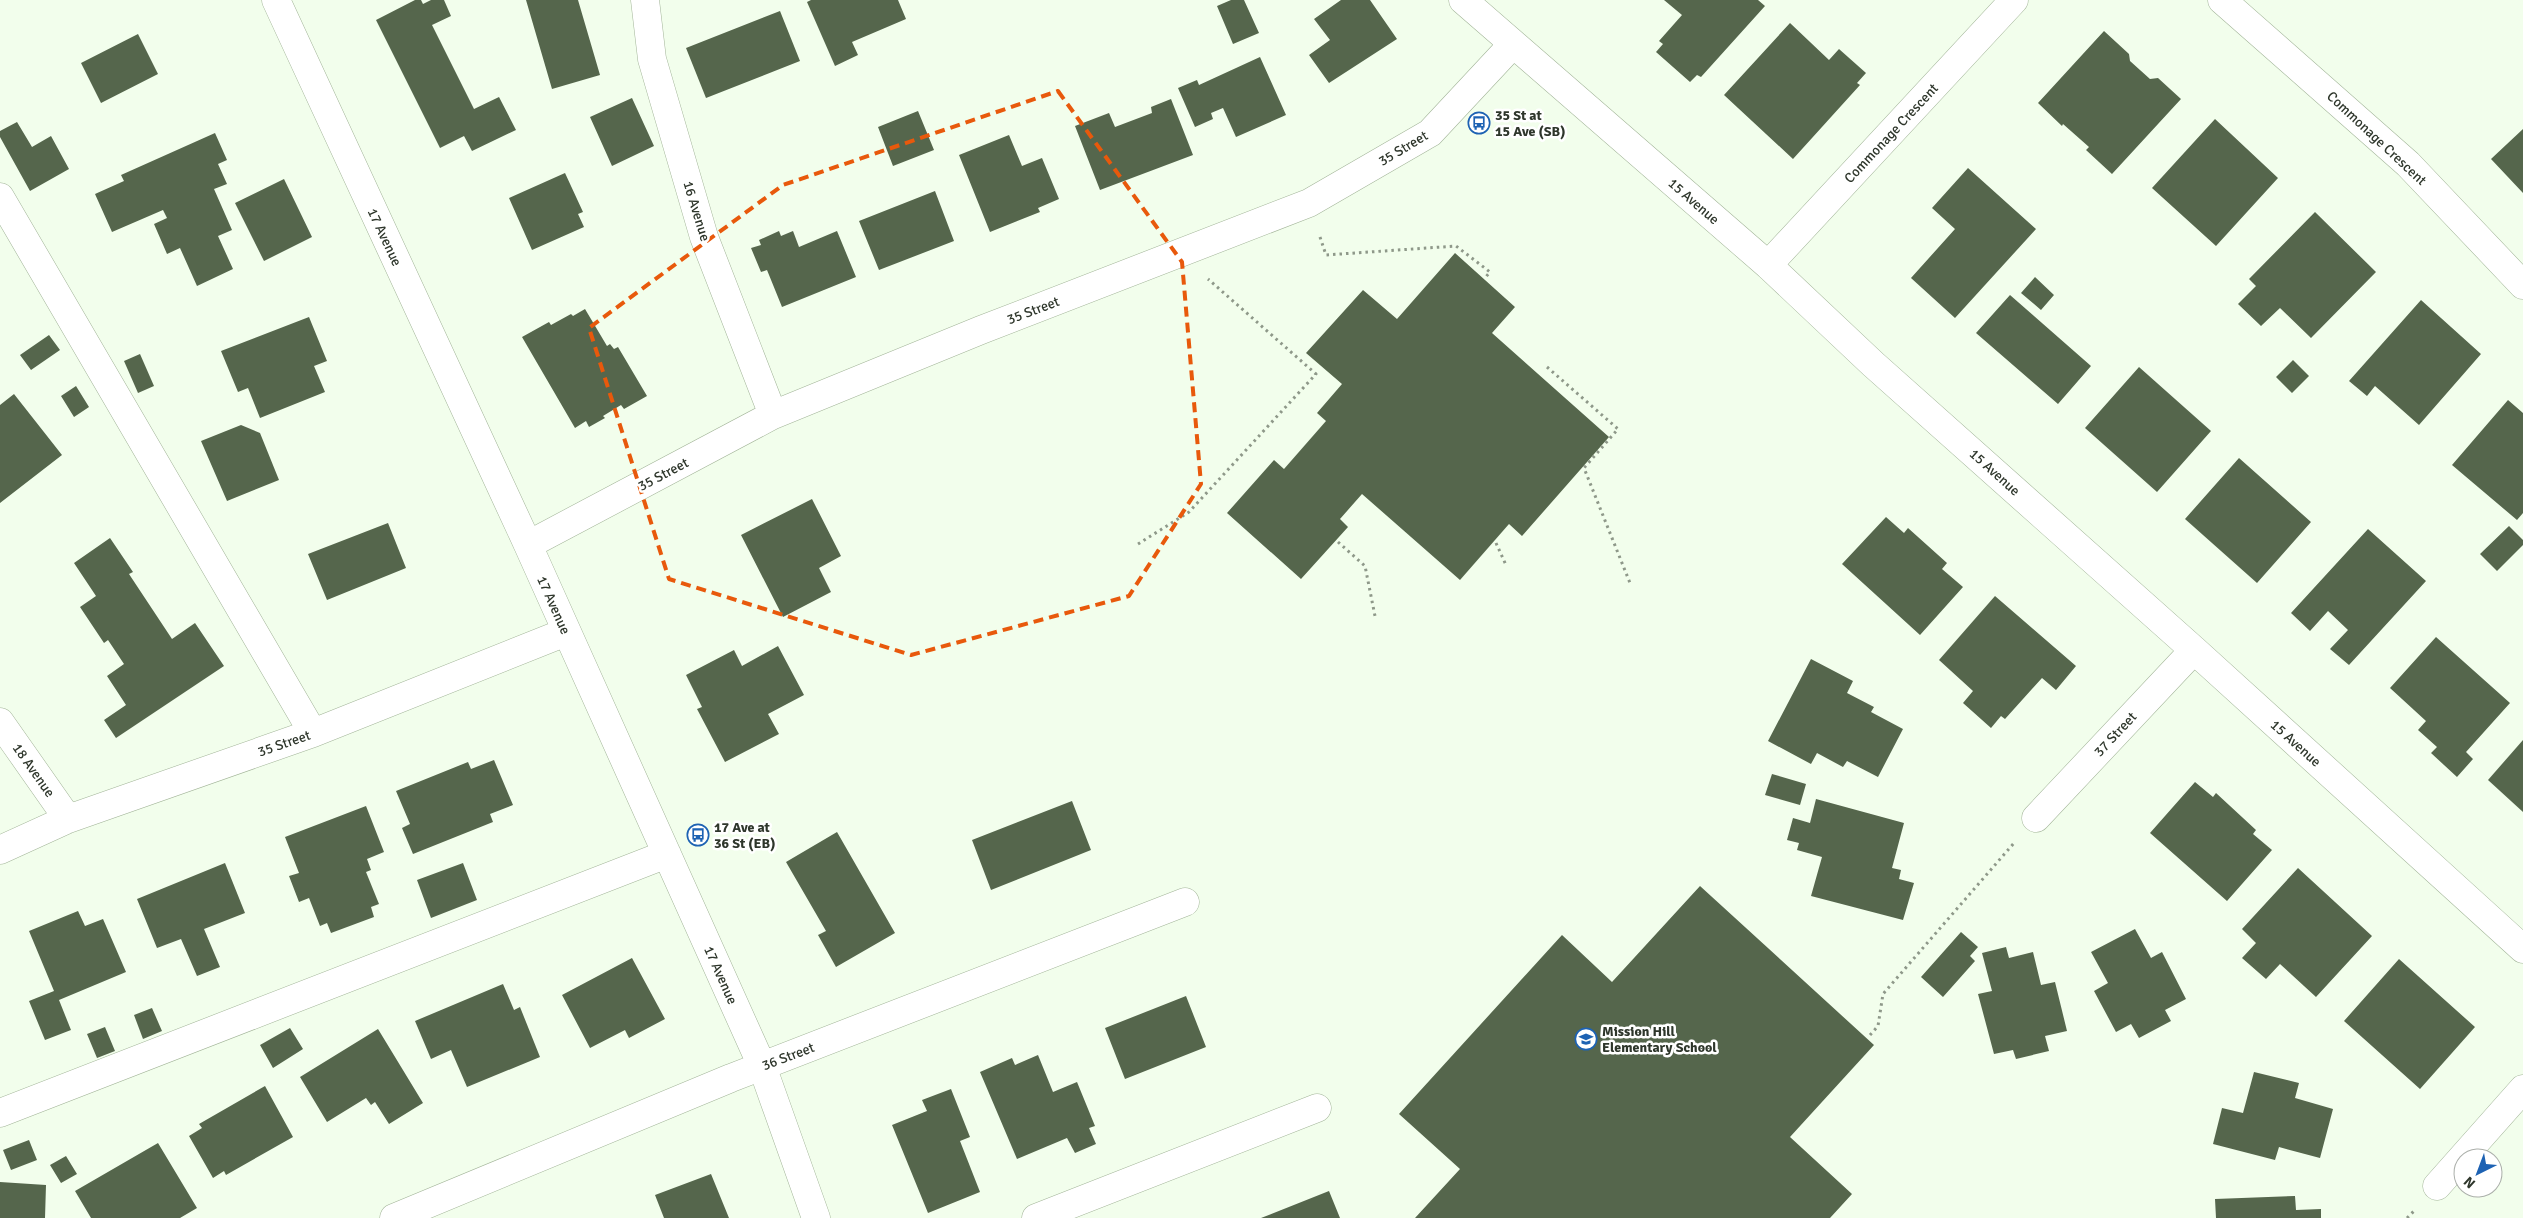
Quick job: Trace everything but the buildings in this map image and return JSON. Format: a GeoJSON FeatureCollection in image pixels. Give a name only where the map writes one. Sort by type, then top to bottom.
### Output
{"type":"FeatureCollection","features":[{"type":"Feature","properties":{"kind":"street","name":"17 Avenue"},"geometry":{"type":"LineString","coordinates":[[276,0],[528,545],[762,1066],[816,1218]]}},
{"type":"Feature","properties":{"kind":"street","name":"16 Avenue"},"geometry":{"type":"LineString","coordinates":[[645,0],[652,58],[704,237],[773,415]]}},
{"type":"Feature","properties":{"kind":"street","name":"15 Avenue"},"geometry":{"type":"LineString","coordinates":[[1463,0],[1768,266],[1880,370],[2194,650],[2523,949]]}},
{"type":"Feature","properties":{"kind":"street","name":"Commonage Crescent"},"geometry":{"type":"LineString","coordinates":[[1768,266],[2014,0]]}},
{"type":"Feature","properties":{"kind":"street","name":"Commonage Crescent"},"geometry":{"type":"LineString","coordinates":[[2222,0],[2408,164],[2523,286]]}},
{"type":"Feature","properties":{"kind":"street","name":"35 Street"},"geometry":{"type":"LineString","coordinates":[[528,545],[773,415],[981,330],[1309,203],[1430,133],[1514,44]]}},
{"type":"Feature","properties":{"kind":"street"},"geometry":{"type":"LineString","coordinates":[[0,197],[313,734]]}},
{"type":"Feature","properties":{"kind":"street","name":"35 Street"},"geometry":{"type":"LineString","coordinates":[[0,850],[68,819],[313,734],[566,632]]}},
{"type":"Feature","properties":{"kind":"street","name":"37 Street"},"geometry":{"type":"LineString","coordinates":[[2036,818],[2194,650]]}},
{"type":"Feature","properties":{"kind":"street","name":"18 Avenue"},"geometry":{"type":"LineString","coordinates":[[0,722],[68,819]]}},
{"type":"Feature","properties":{"kind":"street"},"geometry":{"type":"LineString","coordinates":[[0,1113],[667,854]]}},
{"type":"Feature","properties":{"kind":"street","name":"36 Street"},"geometry":{"type":"LineString","coordinates":[[394,1218],[762,1066],[1185,902]]}},
{"type":"Feature","properties":{"kind":"street"},"geometry":{"type":"LineString","coordinates":[[2437,1186],[2523,1089]]}},
{"type":"Feature","properties":{"kind":"street"},"geometry":{"type":"LineString","coordinates":[[1036,1218],[1317,1108]]}},
{"type":"Feature","properties":{"kind":"path"},"geometry":{"type":"LineString","coordinates":[[1309,203],[1326,255],[1456,246],[1490,272],[1484,279]]}},
{"type":"Feature","properties":{"kind":"path"},"geometry":{"type":"LineString","coordinates":[[1138,544],[1189,512],[1316,374],[1198,270],[1189,250]]}},
{"type":"Feature","properties":{"kind":"path"},"geometry":{"type":"LineString","coordinates":[[1547,367],[1618,429],[1584,468],[1630,583]]}},
{"type":"Feature","properties":{"kind":"path"},"geometry":{"type":"LineString","coordinates":[[1338,542],[1365,566],[1375,616]]}},
{"type":"Feature","properties":{"kind":"path"},"geometry":{"type":"LineString","coordinates":[[1496,543],[1506,566]]}},
{"type":"Feature","properties":{"kind":"path"},"geometry":{"type":"LineString","coordinates":[[1870,1035],[1878,1026],[1883,994],[2036,818]]}},
{"type":"Feature","properties":{"kind":"highlighted area"},"geometry":{"type":"Polygon","coordinates":[[[1058,91],[1182,262],[1201,484],[1129,596],[911,655],[669,579],[589,328],[783,185],[1058,91]]]}},
{"type":"Feature","properties":{"kind":"place","name":"35 St at 15 Ave (SB)"},"geometry":{"type":"Point","coordinates":[1479,123]}},
{"type":"Feature","properties":{"kind":"place","name":"17 Ave at 36 St (EB)"},"geometry":{"type":"Point","coordinates":[698,835]}},
{"type":"Feature","properties":{"kind":"place","name":"Mission Hill Elementary School"},"geometry":{"type":"Point","coordinates":[1586,1039]}}]}
